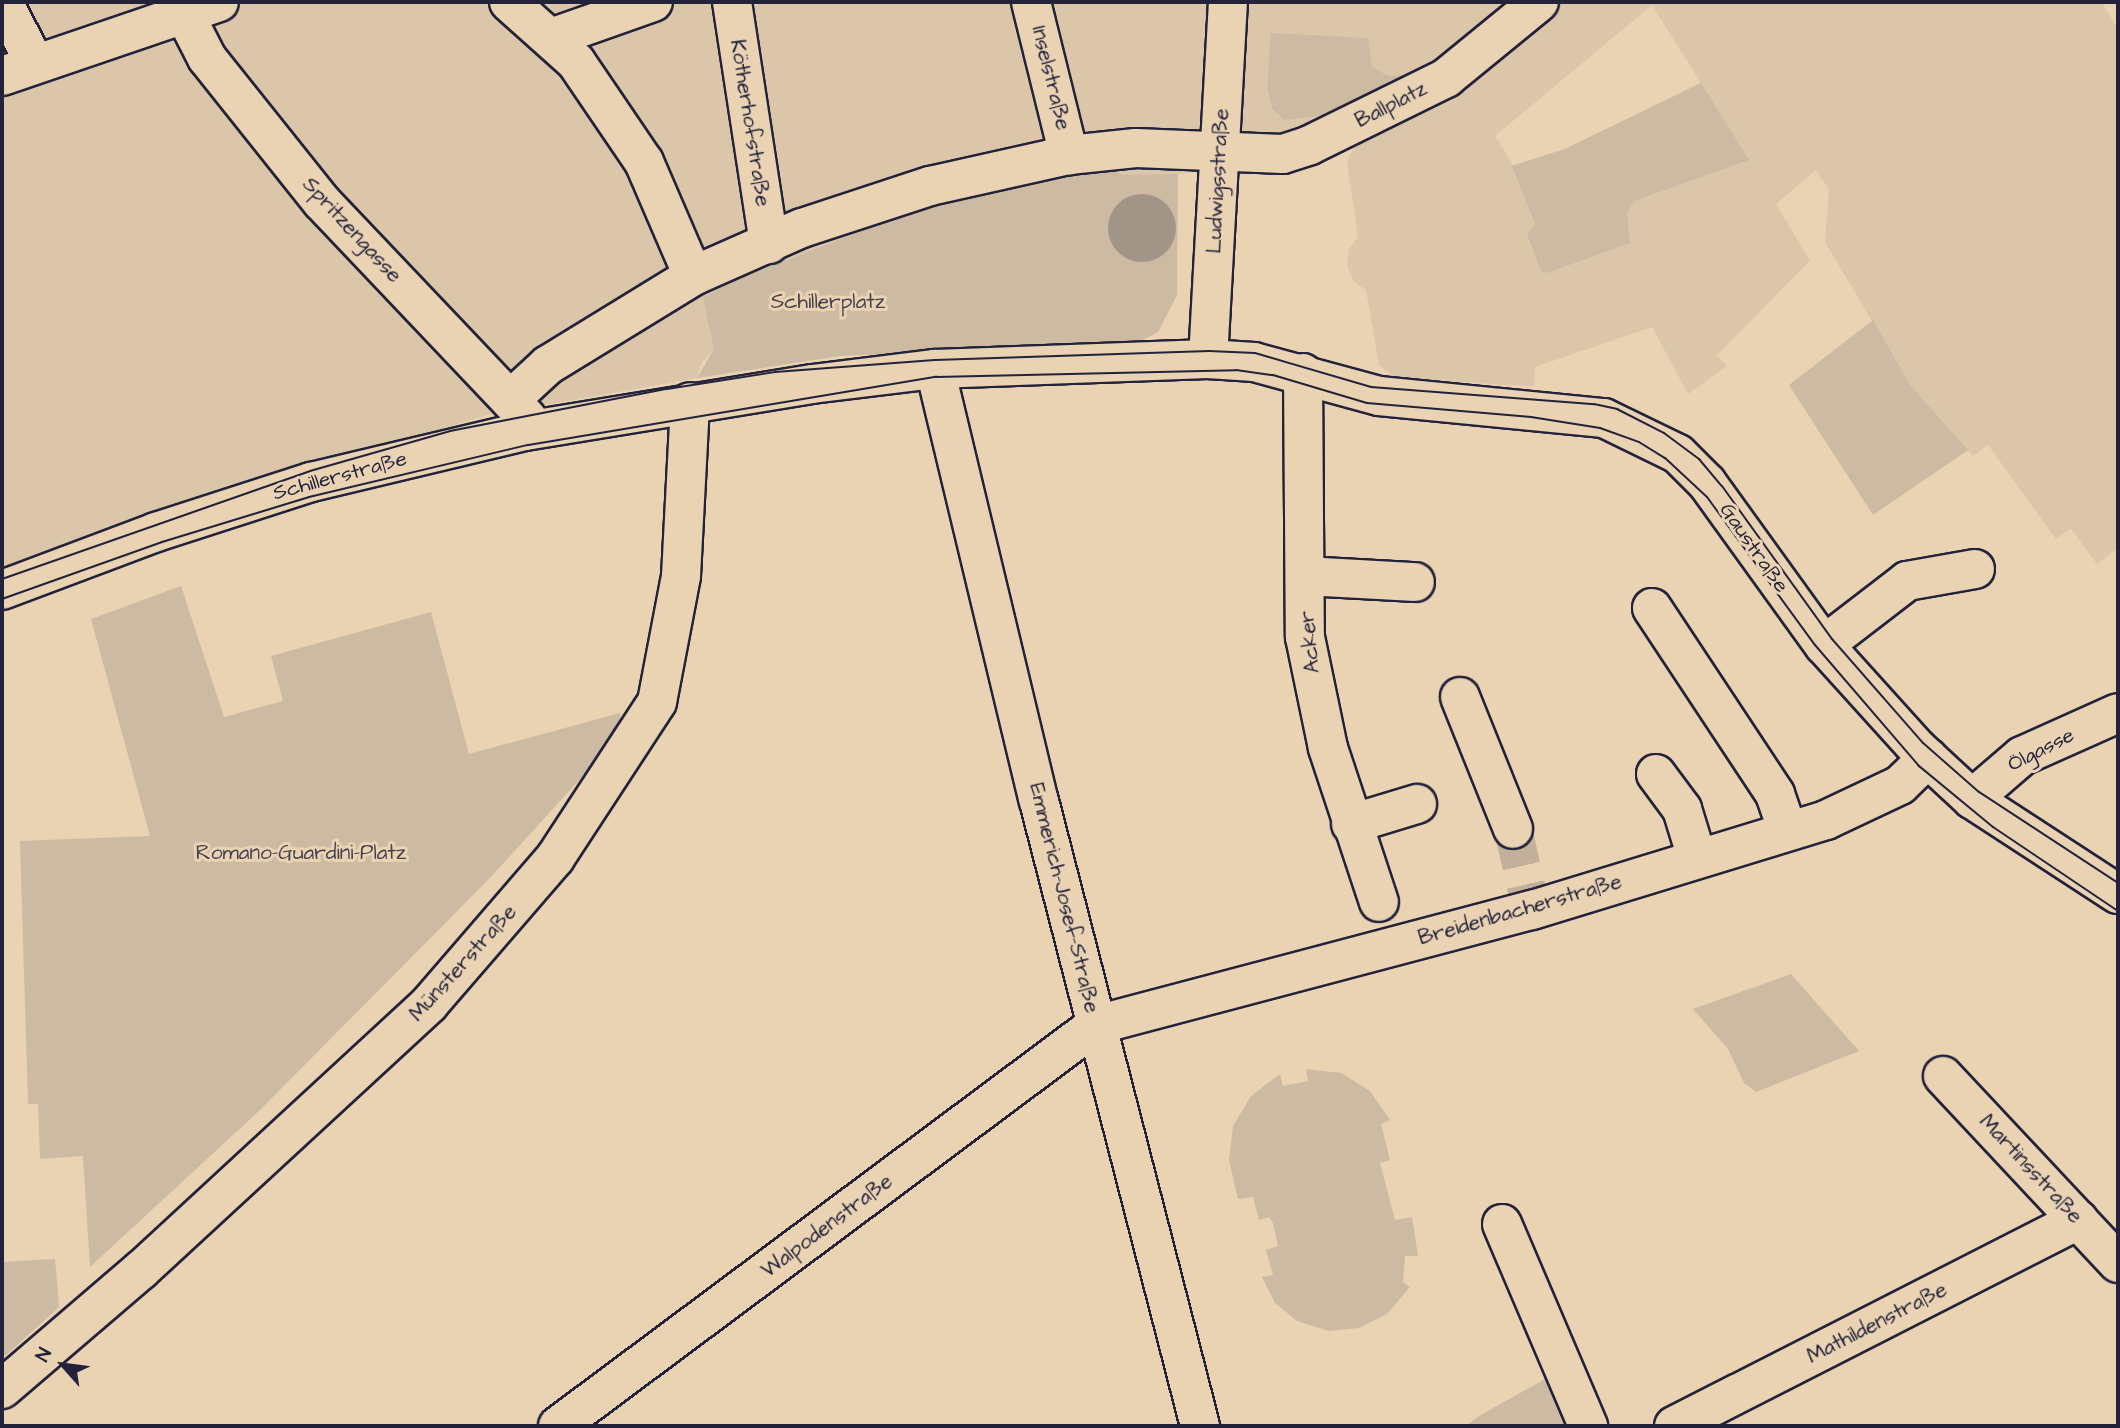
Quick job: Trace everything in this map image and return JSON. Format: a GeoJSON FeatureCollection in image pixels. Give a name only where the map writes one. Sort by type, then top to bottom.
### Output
{"type":"FeatureCollection","features":[{"type":"Feature","properties":{"kind":"street"},"geometry":{"type":"LineString","coordinates":[[3,2],[18,70],[202,9]]}},
{"type":"Feature","properties":{"kind":"street"},"geometry":{"type":"LineString","coordinates":[[509,2],[576,62],[644,162],[693,276]]}},
{"type":"Feature","properties":{"kind":"street"},"geometry":{"type":"LineString","coordinates":[[551,38],[653,2]]}},
{"type":"Feature","properties":{"kind":"street","name":"Kötherhofstraße"},"geometry":{"type":"LineString","coordinates":[[732,2],[769,244]]}},
{"type":"Feature","properties":{"kind":"street","name":"Inselstraße"},"geometry":{"type":"LineString","coordinates":[[1031,2],[1069,155]]}},
{"type":"Feature","properties":{"kind":"street","name":"Ludwigsstraße"},"geometry":{"type":"LineString","coordinates":[[1208,359],[1228,2]]}},
{"type":"Feature","properties":{"kind":"street","name":"Ballplatz"},"geometry":{"type":"LineString","coordinates":[[1220,150],[1283,154],[1310,145],[1446,78],[1539,2]]}},
{"type":"Feature","properties":{"kind":"street","name":"Spritzengasse"},"geometry":{"type":"LineString","coordinates":[[202,9],[207,58],[322,202],[539,429]]}},
{"type":"Feature","properties":{"kind":"street"},"geometry":{"type":"LineString","coordinates":[[510,400],[548,365],[693,276],[802,228],[930,187],[1069,155],[1136,148],[1220,150]]}},
{"type":"Feature","properties":{"kind":"street"},"geometry":{"type":"LineString","coordinates":[[690,402],[935,369],[1208,359],[1254,362],[1303,373]]}},
{"type":"Feature","properties":{"kind":"street","name":"Emmerich-Josef-Straße"},"geometry":{"type":"LineString","coordinates":[[935,369],[1096,1026],[1200,1426]]}},
{"type":"Feature","properties":{"kind":"street","name":"Acker"},"geometry":{"type":"LineString","coordinates":[[1303,373],[1305,637],[1328,748],[1379,902]]}},
{"type":"Feature","properties":{"kind":"street","name":"Gaustraße"},"geometry":{"type":"LineString","coordinates":[[1303,373],[1379,396],[1604,418],[1644,435],[1678,454],[1707,483],[1824,645],[1928,758],[1972,799],[2118,894]]}},
{"type":"Feature","properties":{"kind":"street","name":"Schillerstraße"},"geometry":{"type":"LineString","coordinates":[[2,590],[156,532],[311,482],[539,429],[690,402]]}},
{"type":"Feature","properties":{"kind":"street","name":"Münsterstraße"},"geometry":{"type":"LineString","coordinates":[[2,1389],[80,1323],[429,1004],[555,858],[657,702],[681,576],[690,402]]}},
{"type":"Feature","properties":{"kind":"street"},"geometry":{"type":"LineString","coordinates":[[1824,645],[1907,581],[1975,569]]}},
{"type":"Feature","properties":{"kind":"street"},"geometry":{"type":"LineString","coordinates":[[1306,576],[1415,582]]}},
{"type":"Feature","properties":{"kind":"street"},"geometry":{"type":"LineString","coordinates":[[1652,608],[1775,794],[1787,831]]}},
{"type":"Feature","properties":{"kind":"street"},"geometry":{"type":"LineString","coordinates":[[1460,697],[1513,829]]}},
{"type":"Feature","properties":{"kind":"street","name":"Ölgasse"},"geometry":{"type":"LineString","coordinates":[[1972,799],[2022,755],[2118,713]]}},
{"type":"Feature","properties":{"kind":"street","name":"Breidenbacherstraße"},"geometry":{"type":"LineString","coordinates":[[1096,1026],[1529,901],[1697,858],[1826,820],[1900,785],[1928,758]]}},
{"type":"Feature","properties":{"kind":"street"},"geometry":{"type":"LineString","coordinates":[[1656,774],[1682,809],[1697,858]]}},
{"type":"Feature","properties":{"kind":"street"},"geometry":{"type":"LineString","coordinates":[[1351,824],[1417,804]]}},
{"type":"Feature","properties":{"kind":"street","name":"Walpodenstraße"},"geometry":{"type":"LineString","coordinates":[[558,1426],[1096,1026]]}},
{"type":"Feature","properties":{"kind":"street","name":"Martinsstraße"},"geometry":{"type":"LineString","coordinates":[[1943,1076],[2118,1263]]}},
{"type":"Feature","properties":{"kind":"street","name":"Mathildenstraße"},"geometry":{"type":"LineString","coordinates":[[1674,1426],[2080,1220]]}},
{"type":"Feature","properties":{"kind":"street"},"geometry":{"type":"LineString","coordinates":[[1502,1224],[1588,1426]]}},
{"type":"Feature","properties":{"kind":"shaded area"},"geometry":{"type":"Polygon","coordinates":[[[2,2],[2102,2],[2118,30],[2118,548],[2097,564],[2071,529],[2056,539],[1988,445],[1973,456],[1910,385],[1825,242],[1829,190],[1816,170],[1776,204],[1810,261],[1717,355],[1727,366],[1688,394],[1652,327],[1535,367],[1534,386],[1503,385],[1393,376],[1379,365],[1366,290],[1354,282],[1347,265],[1349,249],[1358,237],[1347,162],[1356,143],[1178,174],[1124,175],[1106,168],[861,232],[748,275],[713,329],[714,349],[702,362],[697,378],[488,415],[199,499],[2,571],[2,2]],[[1652,5],[1495,136],[1513,165],[1565,149],[1701,83],[1652,5]]]}},
{"type":"Feature","properties":{"kind":"shaded area"},"geometry":{"type":"Polygon","coordinates":[[[1142,194],[1155,197],[1166,204],[1173,215],[1176,228],[1173,241],[1166,252],[1155,259],[1142,262],[1129,259],[1118,252],[1111,241],[1108,228],[1111,215],[1118,204],[1129,197],[1142,194]]]}},
{"type":"Feature","properties":{"kind":"green space"},"geometry":{"type":"Polygon","coordinates":[[[1271,33],[1368,38],[1372,67],[1388,76],[1406,75],[1319,116],[1284,120],[1272,108],[1267,86],[1271,33]]]}},
{"type":"Feature","properties":{"kind":"green space"},"geometry":{"type":"Polygon","coordinates":[[[1701,83],[1749,160],[1634,201],[1627,213],[1630,243],[1547,273],[1541,271],[1527,234],[1535,224],[1512,166],[1565,149],[1701,83]]]}},
{"type":"Feature","properties":{"kind":"green space","name":"Schillerplatz"},"geometry":{"type":"Polygon","coordinates":[[[1106,168],[1124,175],[1178,174],[1177,295],[1158,332],[1141,341],[840,356],[697,378],[714,349],[703,297],[748,275],[940,201],[1106,168]]]}},
{"type":"Feature","properties":{"kind":"green space"},"geometry":{"type":"Polygon","coordinates":[[[1873,320],[1910,385],[1968,450],[1873,515],[1789,385],[1873,320]]]}},
{"type":"Feature","properties":{"kind":"green space","name":"Romano-Guardini-Platz"},"geometry":{"type":"Polygon","coordinates":[[[181,586],[224,717],[283,701],[271,656],[431,612],[469,754],[620,713],[622,733],[489,879],[260,1110],[90,1267],[83,1156],[40,1159],[38,1104],[28,1104],[20,841],[150,836],[91,619],[181,586]]]}},
{"type":"Feature","properties":{"kind":"green space"},"geometry":{"type":"Polygon","coordinates":[[[1791,974],[1859,1051],[1756,1092],[1744,1083],[1728,1049],[1693,1009],[1791,974]]]}},
{"type":"Feature","properties":{"kind":"green space"},"geometry":{"type":"Polygon","coordinates":[[[1306,1069],[1341,1073],[1370,1091],[1390,1120],[1381,1124],[1390,1160],[1380,1163],[1395,1220],[1412,1217],[1418,1256],[1405,1256],[1403,1282],[1410,1287],[1387,1314],[1359,1328],[1329,1331],[1297,1321],[1275,1303],[1262,1277],[1273,1275],[1266,1250],[1278,1246],[1273,1223],[1269,1217],[1259,1220],[1253,1197],[1238,1199],[1229,1160],[1233,1126],[1251,1096],[1280,1074],[1283,1086],[1308,1081],[1306,1069]]]}},
{"type":"Feature","properties":{"kind":"green space"},"geometry":{"type":"Polygon","coordinates":[[[55,1259],[59,1307],[2,1359],[2,1262],[55,1259]]]}},
{"type":"Feature","properties":{"kind":"green space"},"geometry":{"type":"Polygon","coordinates":[[[1547,1378],[1567,1426],[1466,1426],[1479,1416],[1547,1378]]]}},
{"type":"Feature","properties":{"kind":"tunnel"},"geometry":{"type":"LineString","coordinates":[[1513,829],[1527,891]]}},
{"type":"Feature","properties":{"kind":"tram line"},"geometry":{"type":"LineString","coordinates":[[2,579],[310,471],[450,431],[667,389],[775,372],[935,360],[1209,351],[1255,353],[1371,387],[1594,404],[1617,409],[1664,433],[1699,459],[1722,486],[1832,639],[1923,743],[1979,792],[2118,883]]}},
{"type":"Feature","properties":{"kind":"tram line"},"geometry":{"type":"LineString","coordinates":[[2,599],[162,542],[309,497],[528,445],[936,377],[1236,370],[1273,375],[1367,403],[1531,417],[1600,428],[1639,442],[1665,458],[1707,497],[1815,645],[1919,766],[1993,827],[2118,911]]}}]}
